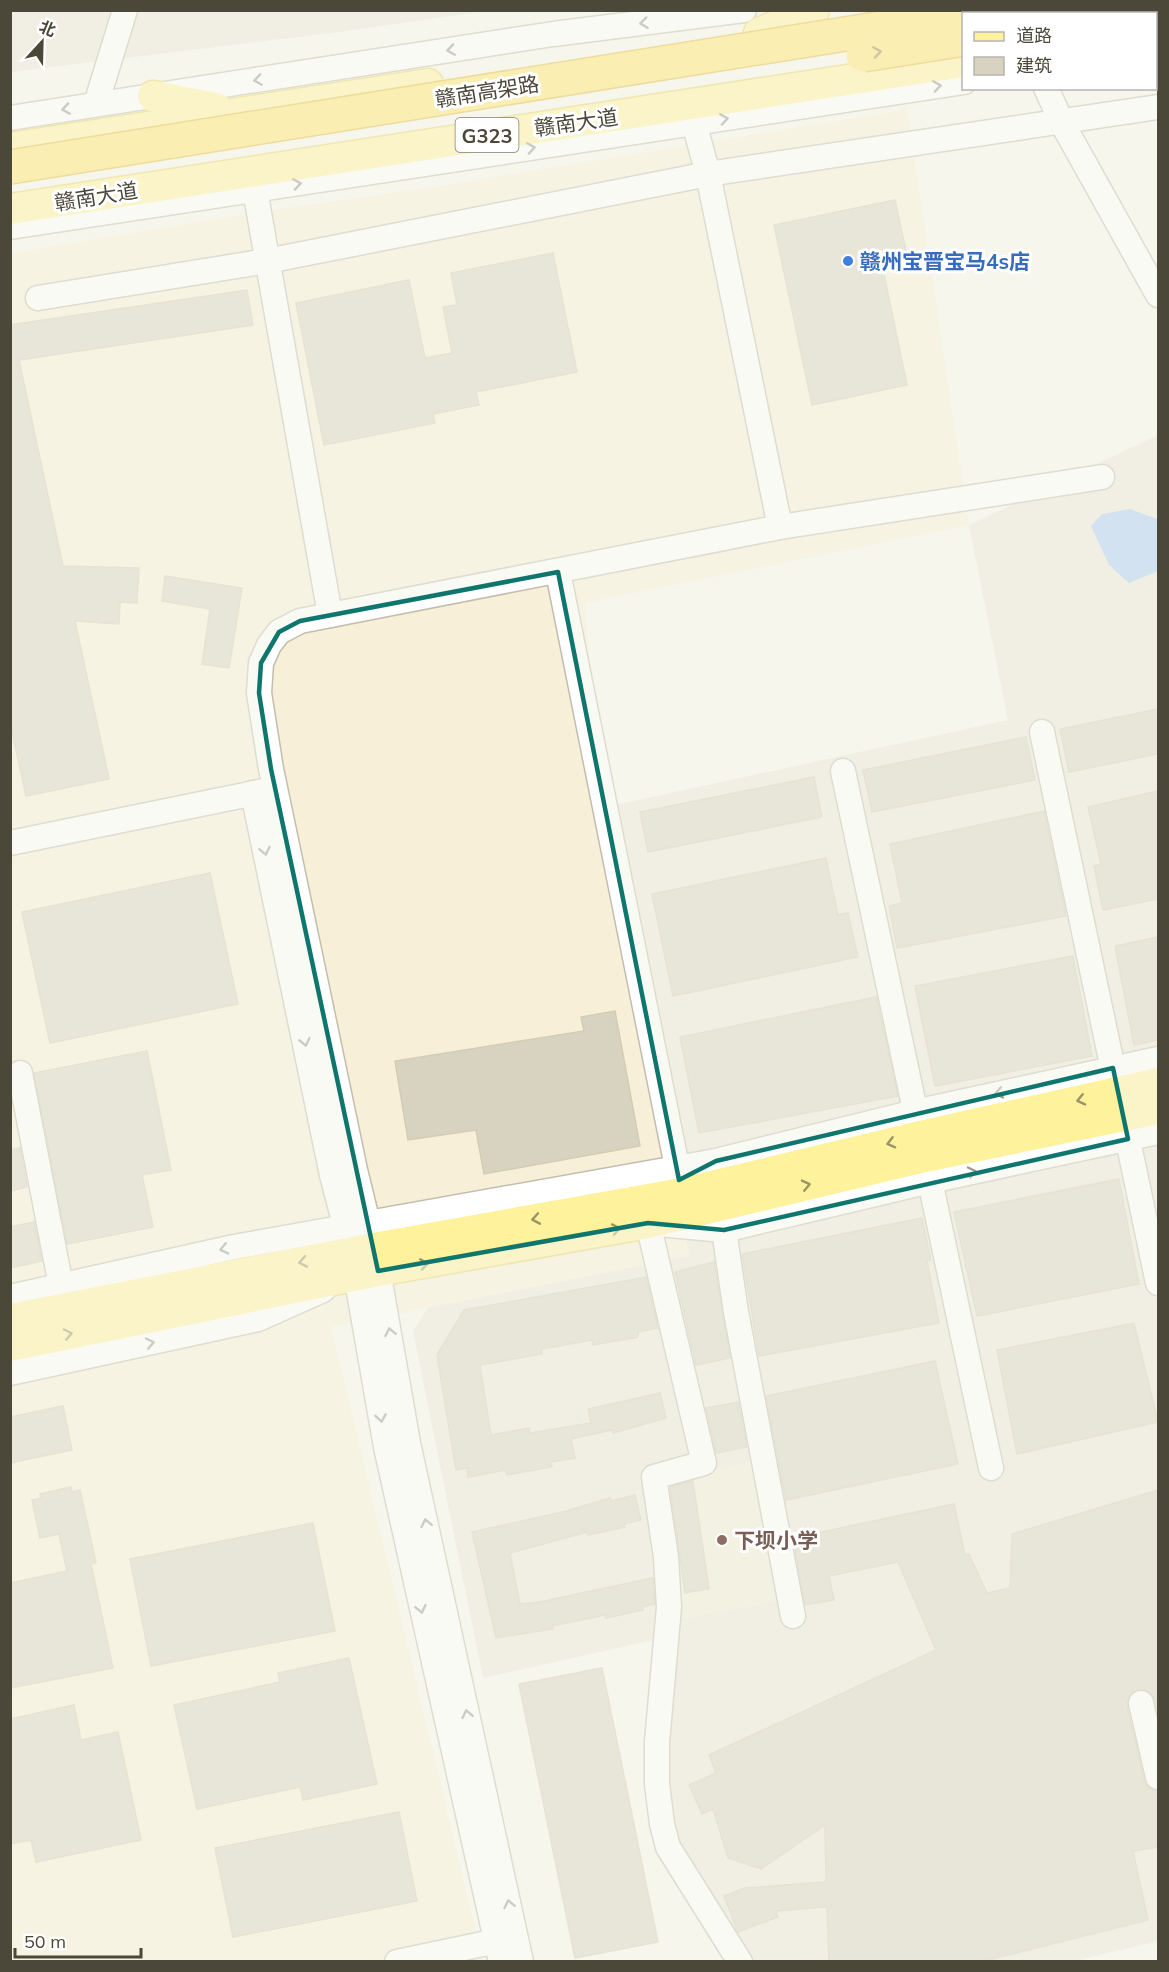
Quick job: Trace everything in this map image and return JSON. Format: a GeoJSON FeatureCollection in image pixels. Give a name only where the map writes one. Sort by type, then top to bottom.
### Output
{"type":"FeatureCollection","features":[{"type":"Feature","properties":{"kind":"highway","name":"赣南高架路"},"geometry":{"type":"LineString","coordinates":[[10,167],[962,15]]}},
{"type":"Feature","properties":{"kind":"highway","name":"赣南高架路"},"geometry":{"type":"LineString","coordinates":[[10,188],[962,39]]}},
{"type":"Feature","properties":{"kind":"main road"},"geometry":{"type":"LineString","coordinates":[[10,148],[237,112],[558,66],[813,10]]}},
{"type":"Feature","properties":{"kind":"main road"},"geometry":{"type":"LineString","coordinates":[[751,22],[896,10]]}},
{"type":"Feature","properties":{"kind":"main road","name":"赣南大道"},"geometry":{"type":"LineString","coordinates":[[10,209],[254,182],[565,123],[795,90],[962,62]]}},
{"type":"Feature","properties":{"kind":"main road"},"geometry":{"type":"LineString","coordinates":[[558,66],[565,123]]}},
{"type":"Feature","properties":{"kind":"main road"},"geometry":{"type":"LineString","coordinates":[[795,90],[878,95]]}},
{"type":"Feature","properties":{"kind":"main road"},"geometry":{"type":"LineString","coordinates":[[153,96],[237,112]]}},
{"type":"Feature","properties":{"kind":"main road"},"geometry":{"type":"LineString","coordinates":[[182,201],[254,182]]}},
{"type":"Feature","properties":{"kind":"main road"},"geometry":{"type":"LineString","coordinates":[[10,1319],[362,1250],[645,1212],[923,1146],[1121,1104],[1158,1083]]}},
{"type":"Feature","properties":{"kind":"main road"},"geometry":{"type":"LineString","coordinates":[[1121,1104],[1158,1109]]}},
{"type":"Feature","properties":{"kind":"main road"},"geometry":{"type":"LineString","coordinates":[[645,1212],[680,1180],[923,1146]]}},
{"type":"Feature","properties":{"kind":"main road"},"geometry":{"type":"LineString","coordinates":[[10,1346],[362,1250]]}},
{"type":"Feature","properties":{"kind":"street"},"geometry":{"type":"LineString","coordinates":[[96,104],[125,10]]}},
{"type":"Feature","properties":{"kind":"street"},"geometry":{"type":"LineString","coordinates":[[10,118],[554,34],[751,22]]}},
{"type":"Feature","properties":{"kind":"street"},"geometry":{"type":"LineString","coordinates":[[330,615],[254,182],[694,123],[962,82]]}},
{"type":"Feature","properties":{"kind":"street"},"geometry":{"type":"LineString","coordinates":[[1047,90],[1062,123],[1158,295]]}},
{"type":"Feature","properties":{"kind":"street"},"geometry":{"type":"LineString","coordinates":[[38,298],[267,261],[708,174],[1158,108]]}},
{"type":"Feature","properties":{"kind":"street"},"geometry":{"type":"LineString","coordinates":[[694,123],[708,174],[780,527]]}},
{"type":"Feature","properties":{"kind":"street"},"geometry":{"type":"LineString","coordinates":[[10,227],[182,201]]}},
{"type":"Feature","properties":{"kind":"street"},"geometry":{"type":"LineString","coordinates":[[521,1962],[408,1443],[362,1250],[264,791],[259,693],[261,663],[269,645],[279,632],[300,621],[780,527],[1102,477]]}},
{"type":"Feature","properties":{"kind":"street"},"geometry":{"type":"LineString","coordinates":[[558,572],[680,1180]]}},
{"type":"Feature","properties":{"kind":"street"},"geometry":{"type":"LineString","coordinates":[[1042,732],[1158,1283]]}},
{"type":"Feature","properties":{"kind":"street"},"geometry":{"type":"LineString","coordinates":[[843,771],[991,1468]]}},
{"type":"Feature","properties":{"kind":"street"},"geometry":{"type":"LineString","coordinates":[[10,843],[264,791]]}},
{"type":"Feature","properties":{"kind":"street"},"geometry":{"type":"LineString","coordinates":[[10,1297],[234,1247],[362,1250],[680,1180],[716,1161],[923,1146],[1121,1104],[1158,1059]]}},
{"type":"Feature","properties":{"kind":"street"},"geometry":{"type":"LineString","coordinates":[[20,1073],[60,1286]]}},
{"type":"Feature","properties":{"kind":"street"},"geometry":{"type":"LineString","coordinates":[[1121,1104],[1158,1132]]}},
{"type":"Feature","properties":{"kind":"street"},"geometry":{"type":"LineString","coordinates":[[740,1962],[668,1847],[657,1784],[657,1742],[669,1607],[666,1557],[654,1477],[704,1463],[645,1212],[724,1230],[923,1146]]}},
{"type":"Feature","properties":{"kind":"street"},"geometry":{"type":"LineString","coordinates":[[724,1230],[736,1312],[793,1616]]}},
{"type":"Feature","properties":{"kind":"street"},"geometry":{"type":"LineString","coordinates":[[10,1373],[258,1319],[362,1250]]}},
{"type":"Feature","properties":{"kind":"street"},"geometry":{"type":"LineString","coordinates":[[362,1250],[386,1447],[499,1951],[397,1962]]}},
{"type":"Feature","properties":{"kind":"street"},"geometry":{"type":"LineString","coordinates":[[1141,1703],[1158,1777]]}},
{"type":"Feature","properties":{"kind":"highlighted area"},"geometry":{"type":"Polygon","coordinates":[[[558,572],[679,1180],[716,1161],[1113,1068],[1128,1139],[724,1230],[648,1223],[378,1271],[271,769],[259,693],[261,663],[279,632],[300,621],[558,572]]]}},
{"type":"Feature","properties":{"kind":"shaded area"},"geometry":{"type":"Polygon","coordinates":[[[10,11],[486,11],[339,32],[11,72],[10,11]]]}},
{"type":"Feature","properties":{"kind":"shaded area"},"geometry":{"type":"Polygon","coordinates":[[[907,109],[969,525],[585,603],[601,808],[689,1256],[331,1327],[483,1961],[11,1962],[11,253],[240,215],[461,183],[907,109]]]}},
{"type":"Feature","properties":{"kind":"shaded area"},"geometry":{"type":"Polygon","coordinates":[[[1158,435],[1158,1941],[1071,1962],[726,1961],[659,1843],[658,1639],[483,1678],[413,1331],[429,1306],[689,1256],[601,808],[1008,720],[969,525],[1158,435]]]}},
{"type":"Feature","properties":{"kind":"shaded area","name":"下坝小学"},"geometry":{"type":"Polygon","coordinates":[[[758,1460],[786,1600],[680,1619],[663,1481],[758,1460]]]}},
{"type":"Feature","properties":{"kind":"water"},"geometry":{"type":"Polygon","coordinates":[[[1130,509],[1157,519],[1158,571],[1129,583],[1109,565],[1091,526],[1102,514],[1130,509]]]}},
{"type":"Feature","properties":{"kind":"building"},"geometry":{"type":"Polygon","coordinates":[[[895,200],[908,260],[882,265],[907,385],[812,405],[774,225],[895,200]]]}},
{"type":"Feature","properties":{"kind":"building"},"geometry":{"type":"Polygon","coordinates":[[[553,253],[577,372],[476,392],[479,405],[433,414],[435,423],[324,445],[296,303],[409,280],[425,358],[452,353],[443,307],[457,305],[451,273],[553,253]]]}},
{"type":"Feature","properties":{"kind":"building"},"geometry":{"type":"Polygon","coordinates":[[[247,290],[253,325],[19,360],[63,566],[139,568],[137,603],[120,602],[119,624],[75,621],[109,779],[26,796],[10,723],[10,325],[247,290]]]}},
{"type":"Feature","properties":{"kind":"building"},"geometry":{"type":"Polygon","coordinates":[[[165,576],[242,588],[229,668],[202,664],[210,609],[162,601],[165,576]]]}},
{"type":"Feature","properties":{"kind":"building"},"geometry":{"type":"Polygon","coordinates":[[[1158,709],[1158,754],[1069,772],[1060,729],[1158,709]]]}},
{"type":"Feature","properties":{"kind":"building"},"geometry":{"type":"Polygon","coordinates":[[[1026,737],[1035,780],[872,812],[863,770],[1026,737]]]}},
{"type":"Feature","properties":{"kind":"building"},"geometry":{"type":"Polygon","coordinates":[[[814,777],[822,817],[648,852],[640,812],[814,777]]]}},
{"type":"Feature","properties":{"kind":"building"},"geometry":{"type":"Polygon","coordinates":[[[1158,791],[1158,899],[1103,910],[1094,866],[1101,864],[1088,807],[1158,791]]]}},
{"type":"Feature","properties":{"kind":"building"},"geometry":{"type":"Polygon","coordinates":[[[1044,811],[1066,916],[897,948],[889,906],[902,903],[890,844],[1044,811]]]}},
{"type":"Feature","properties":{"kind":"building"},"geometry":{"type":"Polygon","coordinates":[[[826,858],[838,915],[848,913],[858,957],[673,996],[652,894],[826,858]]]}},
{"type":"Feature","properties":{"kind":"building"},"geometry":{"type":"Polygon","coordinates":[[[210,873],[238,1004],[50,1043],[22,912],[210,873]]]}},
{"type":"Feature","properties":{"kind":"building"},"geometry":{"type":"Polygon","coordinates":[[[1158,937],[1158,1040],[1134,1045],[1115,946],[1158,937]]]}},
{"type":"Feature","properties":{"kind":"building"},"geometry":{"type":"Polygon","coordinates":[[[1073,956],[1092,1056],[935,1086],[915,986],[1073,956]]]}},
{"type":"Feature","properties":{"kind":"building"},"geometry":{"type":"Polygon","coordinates":[[[876,997],[898,1096],[699,1133],[680,1037],[876,997]]]}},
{"type":"Feature","properties":{"kind":"building"},"geometry":{"type":"Polygon","coordinates":[[[615,1011],[640,1146],[484,1174],[476,1130],[408,1140],[395,1061],[584,1031],[581,1017],[615,1011]]]}},
{"type":"Feature","properties":{"kind":"building"},"geometry":{"type":"Polygon","coordinates":[[[147,1051],[171,1170],[142,1175],[153,1227],[67,1244],[34,1073],[147,1051]]]}},
{"type":"Feature","properties":{"kind":"building"},"geometry":{"type":"Polygon","coordinates":[[[20,1148],[27,1187],[10,1191],[10,1150],[20,1148]]]}},
{"type":"Feature","properties":{"kind":"building"},"geometry":{"type":"Polygon","coordinates":[[[1119,1179],[1139,1284],[977,1316],[954,1212],[1119,1179]]]}},
{"type":"Feature","properties":{"kind":"building"},"geometry":{"type":"Polygon","coordinates":[[[922,1218],[931,1260],[927,1261],[939,1323],[759,1356],[742,1254],[922,1218]]]}},
{"type":"Feature","properties":{"kind":"building"},"geometry":{"type":"Polygon","coordinates":[[[34,1222],[42,1261],[10,1268],[10,1227],[34,1222]]]}},
{"type":"Feature","properties":{"kind":"building"},"geometry":{"type":"Polygon","coordinates":[[[714,1262],[730,1358],[696,1365],[675,1272],[714,1262]]]}},
{"type":"Feature","properties":{"kind":"building"},"geometry":{"type":"Polygon","coordinates":[[[646,1277],[658,1328],[638,1332],[638,1337],[593,1345],[592,1340],[541,1349],[542,1354],[480,1365],[491,1435],[529,1428],[530,1433],[591,1423],[588,1409],[660,1393],[666,1418],[613,1433],[612,1430],[571,1439],[575,1458],[551,1462],[552,1467],[507,1475],[506,1470],[468,1477],[467,1468],[456,1470],[437,1355],[464,1310],[646,1277]]]}},
{"type":"Feature","properties":{"kind":"building"},"geometry":{"type":"Polygon","coordinates":[[[1134,1323],[1158,1422],[1017,1454],[997,1350],[1134,1323]]]}},
{"type":"Feature","properties":{"kind":"building"},"geometry":{"type":"Polygon","coordinates":[[[935,1361],[958,1464],[786,1500],[766,1396],[935,1361]]]}},
{"type":"Feature","properties":{"kind":"building"},"geometry":{"type":"Polygon","coordinates":[[[738,1402],[747,1447],[716,1453],[706,1408],[738,1402]]]}},
{"type":"Feature","properties":{"kind":"building"},"geometry":{"type":"Polygon","coordinates":[[[63,1406],[72,1450],[10,1463],[10,1417],[63,1406]]]}},
{"type":"Feature","properties":{"kind":"building"},"geometry":{"type":"Polygon","coordinates":[[[693,1481],[709,1589],[685,1593],[670,1487],[693,1481]]]}},
{"type":"Feature","properties":{"kind":"building"},"geometry":{"type":"Polygon","coordinates":[[[71,1487],[72,1492],[80,1490],[96,1563],[91,1564],[113,1668],[10,1688],[10,1583],[67,1571],[59,1534],[40,1538],[32,1500],[41,1498],[40,1494],[71,1487]]]}},
{"type":"Feature","properties":{"kind":"building"},"geometry":{"type":"Polygon","coordinates":[[[1158,1490],[1158,1716],[1155,1699],[1146,1690],[1132,1692],[1127,1706],[1144,1780],[1148,1787],[1158,1791],[1158,1847],[1133,1851],[1148,1920],[980,1962],[829,1962],[827,1907],[776,1911],[778,1917],[738,1932],[724,1896],[745,1888],[826,1882],[825,1825],[761,1869],[728,1858],[713,1809],[702,1814],[689,1785],[716,1773],[709,1755],[936,1650],[898,1562],[829,1576],[834,1600],[805,1605],[793,1538],[954,1504],[965,1555],[969,1554],[987,1593],[1010,1588],[1012,1534],[1158,1490]]]}},
{"type":"Feature","properties":{"kind":"building"},"geometry":{"type":"Polygon","coordinates":[[[635,1495],[641,1520],[624,1524],[625,1527],[588,1535],[587,1532],[510,1553],[520,1604],[653,1578],[655,1604],[642,1607],[643,1610],[606,1618],[605,1615],[552,1626],[553,1629],[496,1638],[472,1532],[563,1512],[610,1498],[611,1501],[635,1495]]]}},
{"type":"Feature","properties":{"kind":"building"},"geometry":{"type":"Polygon","coordinates":[[[313,1523],[335,1631],[151,1666],[130,1559],[313,1523]]]}},
{"type":"Feature","properties":{"kind":"building"},"geometry":{"type":"Polygon","coordinates":[[[349,1658],[377,1784],[303,1800],[300,1787],[197,1809],[174,1705],[280,1682],[278,1673],[349,1658]]]}},
{"type":"Feature","properties":{"kind":"building"},"geometry":{"type":"Polygon","coordinates":[[[602,1668],[658,1942],[575,1958],[519,1684],[602,1668]]]}},
{"type":"Feature","properties":{"kind":"building"},"geometry":{"type":"Polygon","coordinates":[[[74,1705],[81,1740],[118,1732],[141,1840],[36,1862],[31,1840],[10,1844],[10,1719],[74,1705]]]}},
{"type":"Feature","properties":{"kind":"building"},"geometry":{"type":"Polygon","coordinates":[[[399,1812],[417,1901],[233,1937],[215,1848],[399,1812]]]}},
{"type":"Feature","properties":{"kind":"place","name":"赣州宝晋宝马4s店"},"geometry":{"type":"Point","coordinates":[848,261]}},
{"type":"Feature","properties":{"kind":"place","name":"下坝小学"},"geometry":{"type":"Point","coordinates":[722,1540]}}]}
